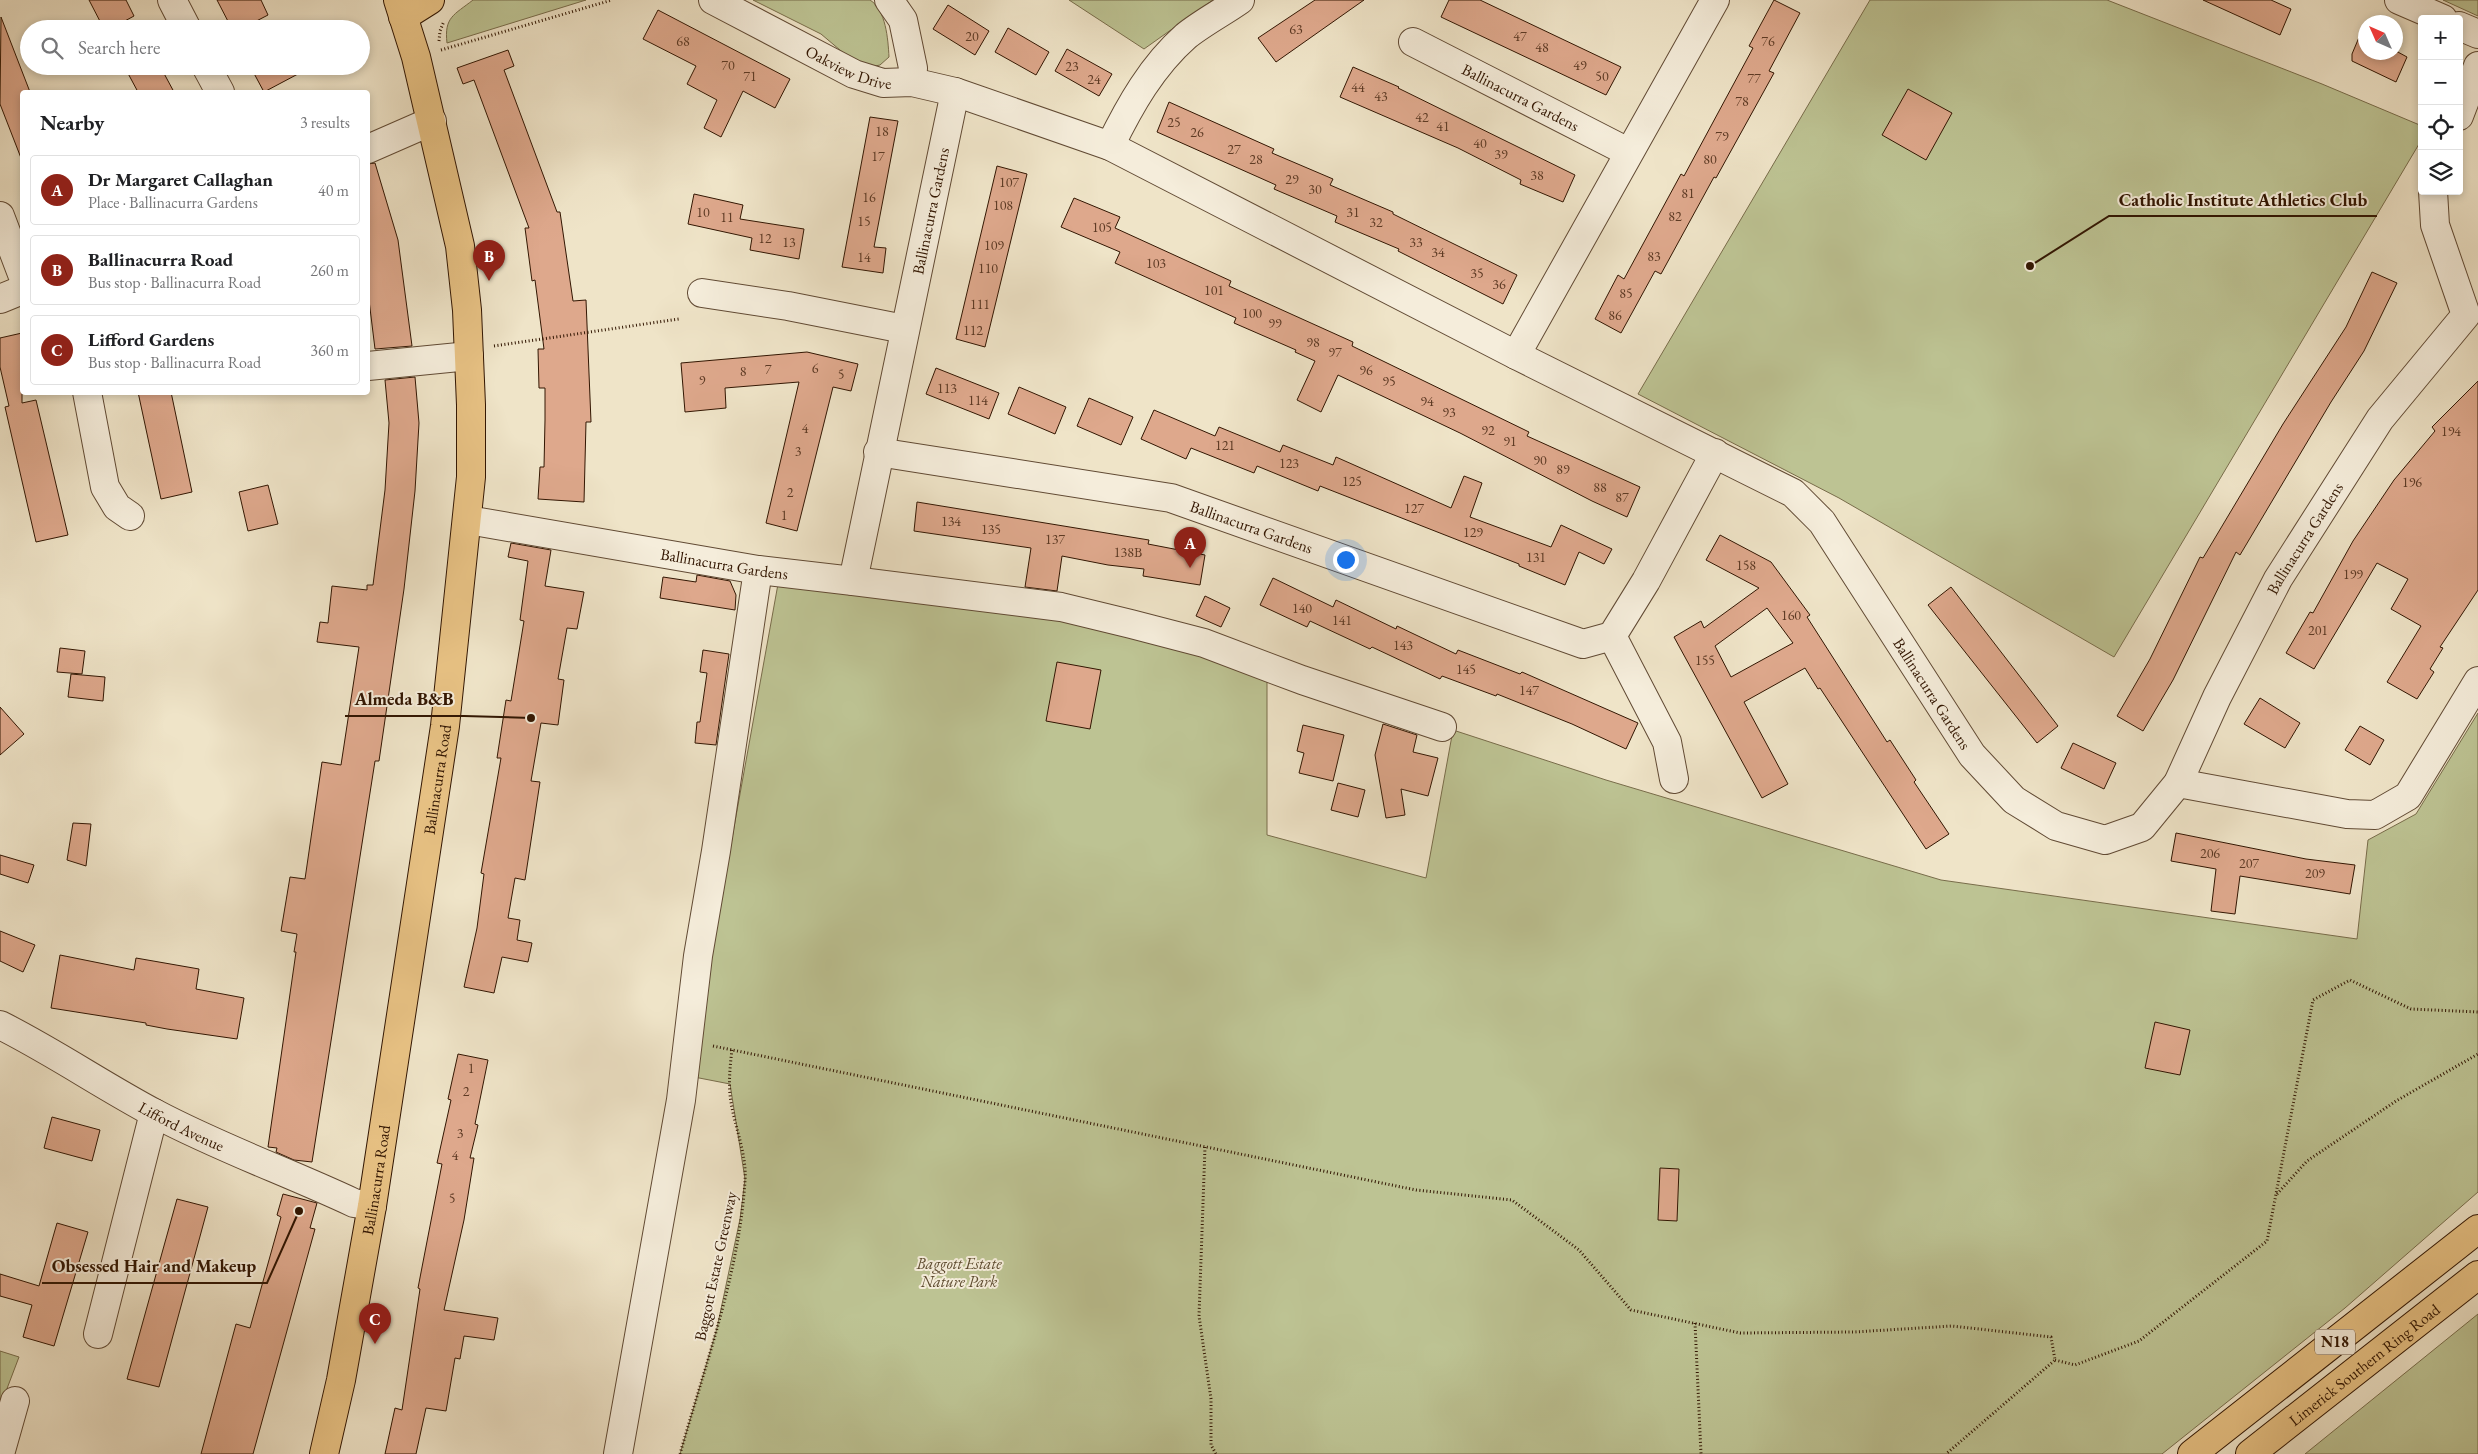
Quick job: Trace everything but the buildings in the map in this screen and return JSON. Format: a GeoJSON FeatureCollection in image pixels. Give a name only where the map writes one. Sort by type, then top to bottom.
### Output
{"type":"FeatureCollection","features":[{"type":"Feature","properties":{"kind":"main road"},"geometry":{"type":"LineString","coordinates":[[400,8],[439,8]]}},
{"type":"Feature","properties":{"kind":"main road","name":"Ballinacurra Road"},"geometry":{"type":"LineString","coordinates":[[324,1454],[341,1380],[372,1206],[445,726],[468,520],[472,459],[464,276],[460,246],[416,57],[400,8]]}},
{"type":"Feature","properties":{"kind":"main road","name":"N18"},"geometry":{"type":"LineString","coordinates":[[2192,1454],[2478,1229]]}},
{"type":"Feature","properties":{"kind":"main road","name":"Limerick Southern Ring Road"},"geometry":{"type":"LineString","coordinates":[[2250,1454],[2478,1275]]}},
{"type":"Feature","properties":{"kind":"street"},"geometry":{"type":"LineString","coordinates":[[172,0],[182,20]]}},
{"type":"Feature","properties":{"kind":"street","name":"Oakview Drive"},"geometry":{"type":"LineString","coordinates":[[713,0],[854,74],[883,83],[912,82],[913,68],[903,20],[889,0]]}},
{"type":"Feature","properties":{"kind":"street"},"geometry":{"type":"LineString","coordinates":[[1110,146],[1131,102],[1155,70],[1186,36],[1240,0]]}},
{"type":"Feature","properties":{"kind":"street"},"geometry":{"type":"LineString","coordinates":[[1516,355],[1628,152],[1715,0]]}},
{"type":"Feature","properties":{"kind":"street"},"geometry":{"type":"LineString","coordinates":[[2399,0],[2434,15]]}},
{"type":"Feature","properties":{"kind":"street"},"geometry":{"type":"LineString","coordinates":[[2463,28],[2478,34]]}},
{"type":"Feature","properties":{"kind":"street","name":"Ballinacurra Gardens"},"geometry":{"type":"LineString","coordinates":[[1413,42],[1628,152]]}},
{"type":"Feature","properties":{"kind":"street"},"geometry":{"type":"LineString","coordinates":[[2463,105],[2478,66]]}},
{"type":"Feature","properties":{"kind":"street"},"geometry":{"type":"LineString","coordinates":[[211,75],[219,90]]}},
{"type":"Feature","properties":{"kind":"street","name":"Ballinacurra Gardens"},"geometry":{"type":"LineString","coordinates":[[912,82],[955,92],[1110,146],[1516,355],[1793,493],[1822,522],[1972,755],[2014,800],[2056,826],[2105,840],[2142,827],[2178,783],[2217,697],[2278,579],[2380,419],[2472,321],[2435,225],[2433,195]]}},
{"type":"Feature","properties":{"kind":"street","name":"Ballinacurra Gardens"},"geometry":{"type":"LineString","coordinates":[[468,520],[758,570],[853,581],[878,452],[955,92]]}},
{"type":"Feature","properties":{"kind":"street"},"geometry":{"type":"LineString","coordinates":[[370,148],[432,121]]}},
{"type":"Feature","properties":{"kind":"street"},"geometry":{"type":"LineString","coordinates":[[0,216],[20,269]]}},
{"type":"Feature","properties":{"kind":"street"},"geometry":{"type":"LineString","coordinates":[[0,299],[20,291]]}},
{"type":"Feature","properties":{"kind":"street"},"geometry":{"type":"LineString","coordinates":[[702,293],[788,306],[904,330]]}},
{"type":"Feature","properties":{"kind":"street"},"geometry":{"type":"LineString","coordinates":[[370,366],[468,353]]}},
{"type":"Feature","properties":{"kind":"street"},"geometry":{"type":"LineString","coordinates":[[88,395],[105,487],[117,507],[130,516]]}},
{"type":"Feature","properties":{"kind":"street","name":"Ballinacurra Gardens"},"geometry":{"type":"LineString","coordinates":[[878,452],[1171,498],[1583,644],[1612,636]]}},
{"type":"Feature","properties":{"kind":"street"},"geometry":{"type":"LineString","coordinates":[[1674,779],[1666,742],[1612,636],[1646,581],[1715,453]]}},
{"type":"Feature","properties":{"kind":"street"},"geometry":{"type":"LineString","coordinates":[[618,1454],[680,1110],[698,956],[716,851],[758,570]]}},
{"type":"Feature","properties":{"kind":"street"},"geometry":{"type":"LineString","coordinates":[[853,581],[1060,608],[1131,624],[1204,643],[1302,680],[1442,727]]}},
{"type":"Feature","properties":{"kind":"street"},"geometry":{"type":"LineString","coordinates":[[2178,783],[2348,814],[2375,815],[2408,796],[2478,681]]}},
{"type":"Feature","properties":{"kind":"street","name":"Lifford Avenue"},"geometry":{"type":"LineString","coordinates":[[0,1025],[32,1041],[154,1113],[210,1142],[354,1203],[372,1206]]}},
{"type":"Feature","properties":{"kind":"street"},"geometry":{"type":"LineString","coordinates":[[98,1334],[154,1113]]}},
{"type":"Feature","properties":{"kind":"street"},"geometry":{"type":"LineString","coordinates":[[0,1454],[15,1401]]}},
{"type":"Feature","properties":{"kind":"path"},"geometry":{"type":"LineString","coordinates":[[439,8],[442,26],[439,40],[441,52],[612,0]]}},
{"type":"Feature","properties":{"kind":"path"},"geometry":{"type":"LineString","coordinates":[[433,30],[442,26]]}},
{"type":"Feature","properties":{"kind":"path"},"geometry":{"type":"LineString","coordinates":[[468,353],[680,319]]}},
{"type":"Feature","properties":{"kind":"path"},"geometry":{"type":"LineString","coordinates":[[2054,1360],[2075,1364],[2139,1341],[2267,1241],[2313,1000],[2350,980],[2411,1009],[2478,1012]]}},
{"type":"Feature","properties":{"kind":"path"},"geometry":{"type":"LineString","coordinates":[[688,1040],[1416,1190],[1512,1200],[1579,1250],[1631,1310],[1740,1333],[1854,1332],[1952,1326],[2051,1337],[2054,1360]]}},
{"type":"Feature","properties":{"kind":"path","name":"Baggott Estate Greenway"},"geometry":{"type":"LineString","coordinates":[[680,1454],[717,1328],[740,1219],[745,1179],[742,1152],[731,1102],[732,1049]]}},
{"type":"Feature","properties":{"kind":"path"},"geometry":{"type":"LineString","coordinates":[[2276,1194],[2307,1161],[2396,1101],[2478,1054]]}},
{"type":"Feature","properties":{"kind":"path"},"geometry":{"type":"LineString","coordinates":[[1205,1147],[1199,1316],[1211,1399],[1210,1445],[1216,1454]]}},
{"type":"Feature","properties":{"kind":"path"},"geometry":{"type":"LineString","coordinates":[[1695,1324],[1701,1454]]}},
{"type":"Feature","properties":{"kind":"path"},"geometry":{"type":"LineString","coordinates":[[1946,1454],[2054,1360]]}},
{"type":"Feature","properties":{"kind":"green space"},"geometry":{"type":"Polygon","coordinates":[[[473,0],[586,0],[447,43],[447,27],[452,17],[473,0]]]}},
{"type":"Feature","properties":{"kind":"green space"},"geometry":{"type":"Polygon","coordinates":[[[753,0],[870,0],[880,11],[883,18],[887,34],[889,57],[880,65],[865,68],[853,61],[821,34],[753,0]]]}},
{"type":"Feature","properties":{"kind":"green space"},"geometry":{"type":"Polygon","coordinates":[[[1069,0],[1213,0],[1144,49],[1069,0]]]}},
{"type":"Feature","properties":{"kind":"green space"},"geometry":{"type":"Polygon","coordinates":[[[1870,0],[2107,0],[2322,84],[2418,124],[2418,146],[2114,657],[1839,498],[1638,394],[1870,0]]]}},
{"type":"Feature","properties":{"kind":"green space"},"geometry":{"type":"Polygon","coordinates":[[[2443,0],[2478,0],[2478,16],[2443,0]]]}},
{"type":"Feature","properties":{"kind":"green space","name":"Baggott Estate Nature Park"},"geometry":{"type":"Polygon","coordinates":[[[778,584],[1057,617],[1205,653],[1267,679],[1267,835],[1426,878],[1453,730],[1606,780],[1941,880],[2357,939],[2368,840],[2416,814],[2478,713],[2478,1192],[2345,1308],[2162,1454],[680,1454],[717,1328],[740,1219],[745,1179],[730,1084],[689,1076],[778,584]]]}},
{"type":"Feature","properties":{"kind":"green space"},"geometry":{"type":"Polygon","coordinates":[[[2478,1314],[2478,1454],[2305,1454],[2478,1314]]]}},
{"type":"Feature","properties":{"kind":"green space"},"geometry":{"type":"Polygon","coordinates":[[[0,1351],[19,1357],[0,1407],[0,1351]]]}},
{"type":"Feature","properties":{"kind":"place","name":"Catholic Institute Athletics Club"},"geometry":{"type":"Point","coordinates":[2030,266]}},
{"type":"Feature","properties":{"kind":"place","name":"Ballinacurra Road"},"geometry":{"type":"Point","coordinates":[489,281]}},
{"type":"Feature","properties":{"kind":"place","name":"Dr Margaret Callaghan"},"geometry":{"type":"Point","coordinates":[1190,568]}},
{"type":"Feature","properties":{"kind":"place","name":"Almeda B&B"},"geometry":{"type":"Point","coordinates":[531,718]}},
{"type":"Feature","properties":{"kind":"place","name":"Obsessed Hair and Makeup"},"geometry":{"type":"Point","coordinates":[299,1211]}},
{"type":"Feature","properties":{"kind":"place","name":"Lifford Gardens"},"geometry":{"type":"Point","coordinates":[375,1344]}}]}
